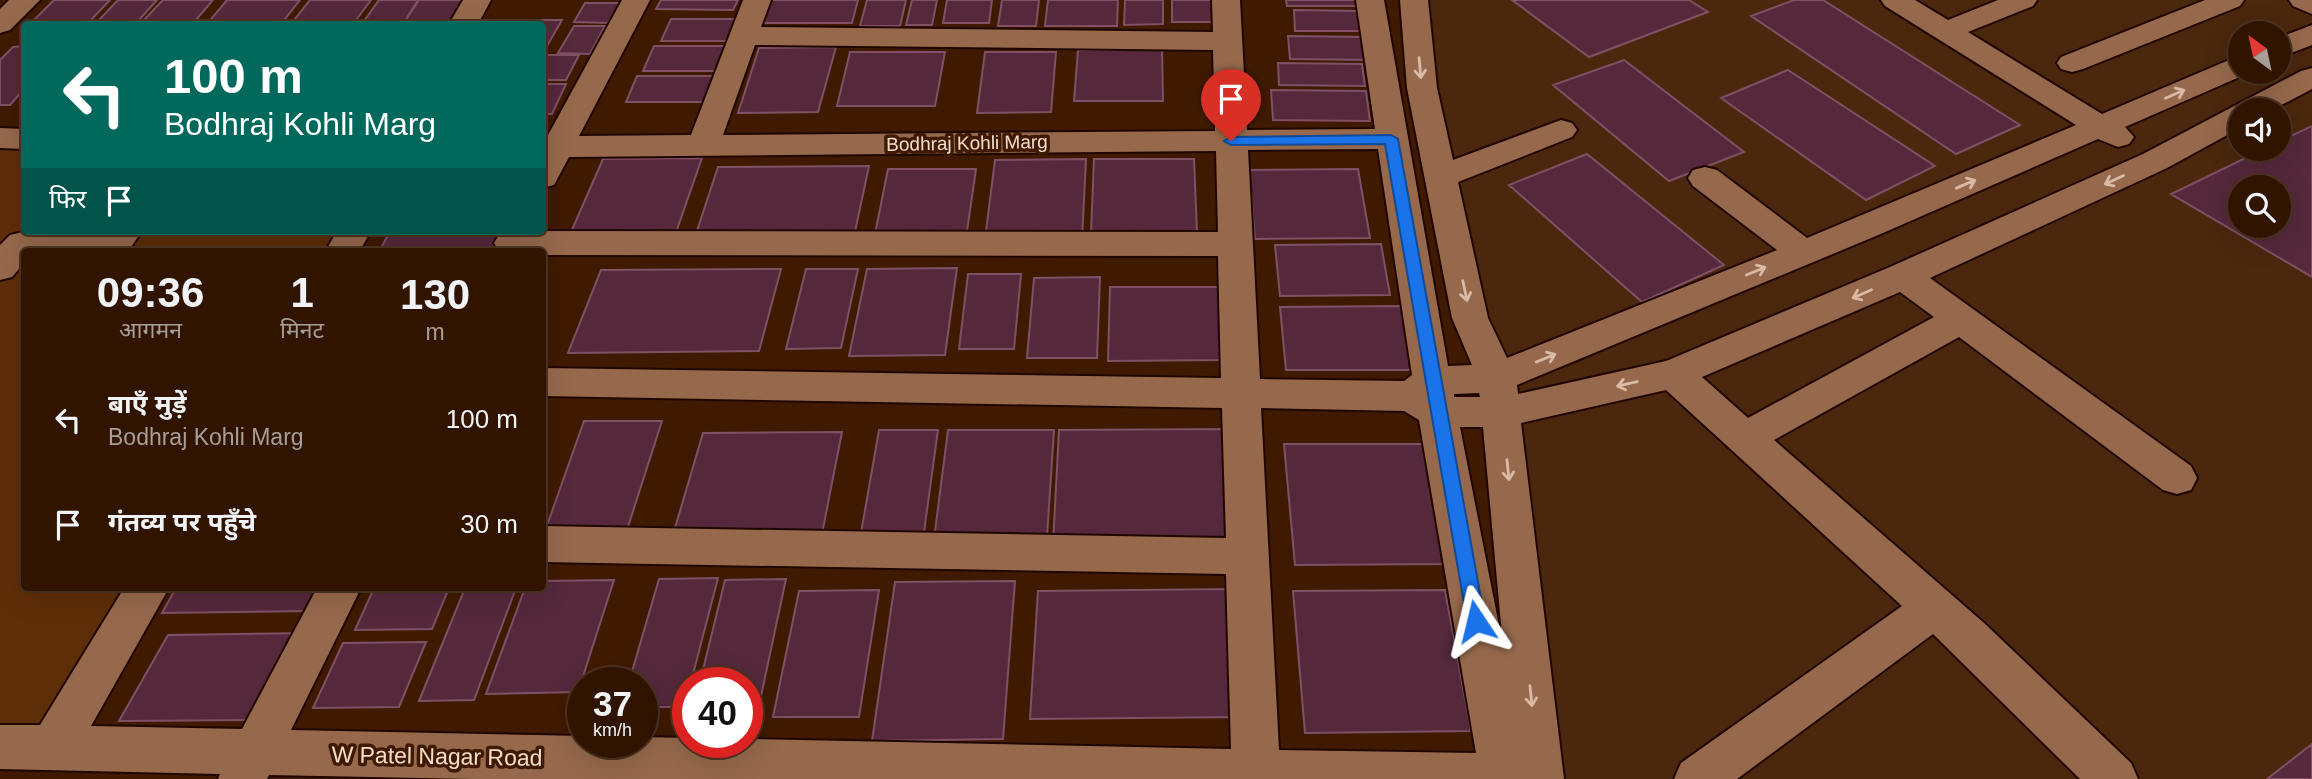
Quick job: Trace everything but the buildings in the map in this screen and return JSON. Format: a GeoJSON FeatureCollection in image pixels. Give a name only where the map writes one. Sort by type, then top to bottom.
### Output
{"type":"FeatureCollection","features":[{"type":"Feature","properties":{"kind":"street"},"geometry":{"type":"LineString","coordinates":[[0,26],[26,0]]}},
{"type":"Feature","properties":{"kind":"street"},"geometry":{"type":"LineString","coordinates":[[466,21],[478,0]]}},
{"type":"Feature","properties":{"kind":"street"},"geometry":{"type":"LineString","coordinates":[[550,147],[636,0]]}},
{"type":"Feature","properties":{"kind":"street"},"geometry":{"type":"LineString","coordinates":[[704,146],[757,0]]}},
{"type":"Feature","properties":{"kind":"street"},"geometry":{"type":"LineString","coordinates":[[1226,0],[1256,775]]}},
{"type":"Feature","properties":{"kind":"street"},"geometry":{"type":"LineString","coordinates":[[1370,0],[1427,396],[1516,778]]}},
{"type":"Feature","properties":{"kind":"street"},"geometry":{"type":"LineString","coordinates":[[1414,0],[1422,88],[1471,318],[1499,395],[1516,778]]}},
{"type":"Feature","properties":{"kind":"street"},"geometry":{"type":"LineString","coordinates":[[1895,0],[2155,161]]}},
{"type":"Feature","properties":{"kind":"street"},"geometry":{"type":"LineString","coordinates":[[1946,31],[2023,0]]}},
{"type":"Feature","properties":{"kind":"street"},"geometry":{"type":"LineString","coordinates":[[2072,63],[2230,0]]}},
{"type":"Feature","properties":{"kind":"street"},"geometry":{"type":"LineString","coordinates":[[2303,0],[2312,5]]}},
{"type":"Feature","properties":{"kind":"street"},"geometry":{"type":"LineString","coordinates":[[0,26],[21,28]]}},
{"type":"Feature","properties":{"kind":"street"},"geometry":{"type":"LineString","coordinates":[[2291,43],[2312,34]]}},
{"type":"Feature","properties":{"kind":"street"},"geometry":{"type":"LineString","coordinates":[[744,36],[1227,41]]}},
{"type":"Feature","properties":{"kind":"street"},"geometry":{"type":"LineString","coordinates":[[1499,395],[1803,252],[2228,71]]}},
{"type":"Feature","properties":{"kind":"street"},"geometry":{"type":"LineString","coordinates":[[2272,98],[2312,77]]}},
{"type":"Feature","properties":{"kind":"street"},"geometry":{"type":"LineString","coordinates":[[546,382],[1427,396],[1499,395],[1673,373],[1903,276],[2155,161],[2228,121]]}},
{"type":"Feature","properties":{"kind":"street"},"geometry":{"type":"LineString","coordinates":[[1441,177],[1560,130]]}},
{"type":"Feature","properties":{"kind":"street"},"geometry":{"type":"LineString","coordinates":[[0,138],[21,139]]}},
{"type":"Feature","properties":{"kind":"street","name":"Bodhraj Kohli Marg"},"geometry":{"type":"LineString","coordinates":[[550,147],[1391,139]]}},
{"type":"Feature","properties":{"kind":"street"},"geometry":{"type":"LineString","coordinates":[[1705,178],[1803,252]]}},
{"type":"Feature","properties":{"kind":"street"},"geometry":{"type":"LineString","coordinates":[[0,268],[22,243],[119,239],[122,235]]}},
{"type":"Feature","properties":{"kind":"street"},"geometry":{"type":"LineString","coordinates":[[512,242],[1236,244]]}},
{"type":"Feature","properties":{"kind":"street"},"geometry":{"type":"LineString","coordinates":[[1903,276],[2176,478]]}},
{"type":"Feature","properties":{"kind":"street"},"geometry":{"type":"LineString","coordinates":[[1745,438],[1961,319]]}},
{"type":"Feature","properties":{"kind":"street"},"geometry":{"type":"LineString","coordinates":[[1673,373],[1934,607],[2114,779]]}},
{"type":"Feature","properties":{"kind":"street"},"geometry":{"type":"LineString","coordinates":[[546,544],[1248,556]]}},
{"type":"Feature","properties":{"kind":"street"},"geometry":{"type":"LineString","coordinates":[[18,755],[145,591]]}},
{"type":"Feature","properties":{"kind":"street"},"geometry":{"type":"LineString","coordinates":[[249,765],[337,591]]}},
{"type":"Feature","properties":{"kind":"street"},"geometry":{"type":"LineString","coordinates":[[1698,779],[1934,607]]}},
{"type":"Feature","properties":{"kind":"street","name":"W Patel Nagar Road"},"geometry":{"type":"LineString","coordinates":[[18,755],[249,765],[1516,778]]}},
{"type":"Feature","properties":{"kind":"shaded area"},"geometry":{"type":"Polygon","coordinates":[[[1414,0],[2312,0],[2312,779],[1565,779],[1414,0]]]}},
{"type":"Feature","properties":{"kind":"shaded area"},"geometry":{"type":"Polygon","coordinates":[[[0,138],[21,139],[21,235],[369,235],[360,248],[21,248],[21,591],[150,591],[53,748],[0,748],[0,138]]]}},
{"type":"Feature","properties":{"kind":"route"},"geometry":{"type":"LineString","coordinates":[[1231,141],[1391,139],[1476,621]]}}]}
